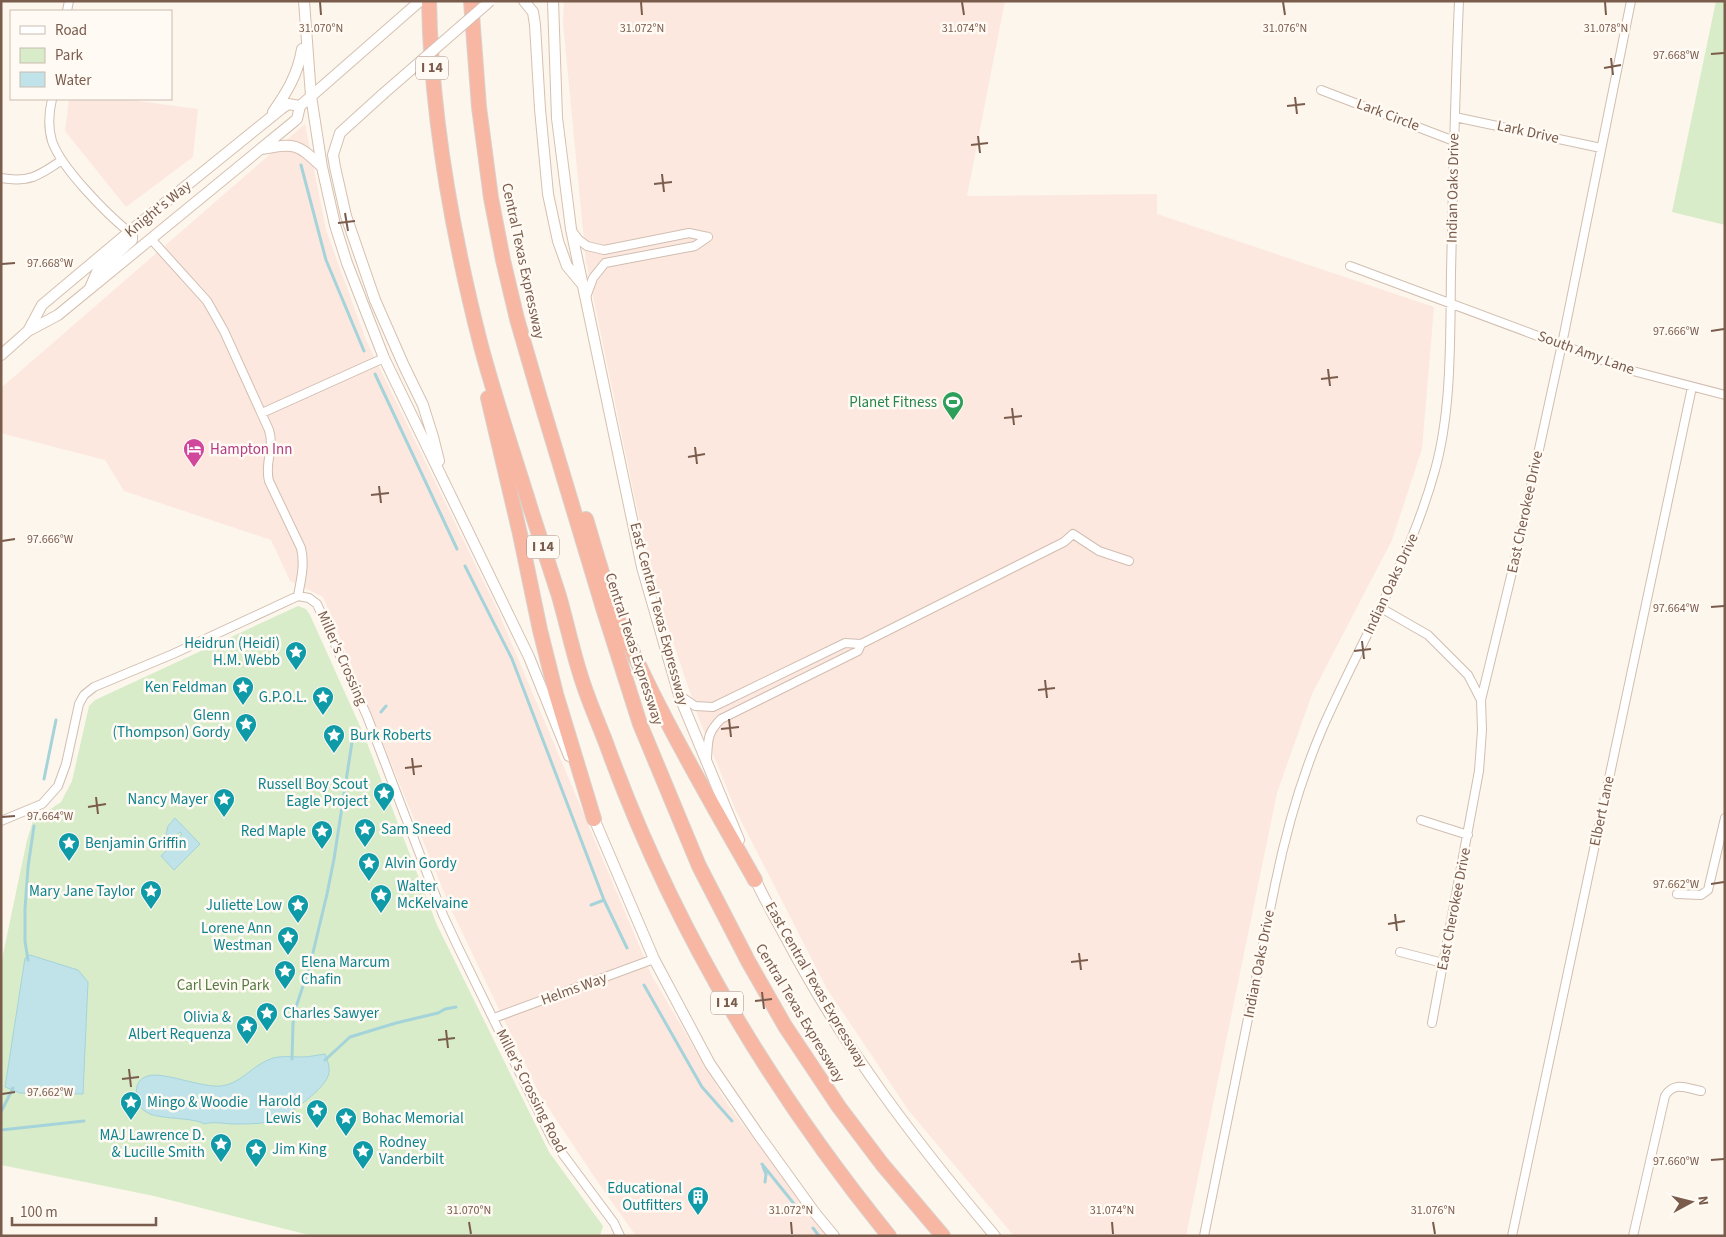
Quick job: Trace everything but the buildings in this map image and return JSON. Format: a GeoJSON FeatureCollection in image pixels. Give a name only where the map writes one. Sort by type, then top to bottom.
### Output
{"type":"FeatureCollection","features":[{"type":"Feature","properties":{"kind":"highway","name":"I 14"},"geometry":{"type":"LineString","coordinates":[[429,1],[430,40],[440,144],[458,249],[482,348],[558,595],[582,680],[624,792],[656,865],[703,959],[744,1032],[808,1129],[889,1236]]}},
{"type":"Feature","properties":{"kind":"highway","name":"Central Texas Expressway"},"geometry":{"type":"LineString","coordinates":[[471,1],[479,107],[491,198],[517,319],[604,611],[640,724],[700,866],[748,961],[785,1026],[839,1107],[877,1157],[943,1236]]}},
{"type":"Feature","properties":{"kind":"highway"},"geometry":{"type":"LineString","coordinates":[[482,348],[481,370],[520,534],[540,630],[556,694],[594,819]]}},
{"type":"Feature","properties":{"kind":"highway"},"geometry":{"type":"LineString","coordinates":[[553,440],[567,460],[618,619],[639,666],[680,748],[755,880]]}},
{"type":"Feature","properties":{"kind":"main road"},"geometry":{"type":"LineString","coordinates":[[304,1],[311,96],[322,167],[347,263],[384,358],[529,657],[594,819],[654,959],[710,1064],[763,1141],[834,1236]]}},
{"type":"Feature","properties":{"kind":"main road","name":"Knight's Way"},"geometry":{"type":"LineString","coordinates":[[1,355],[28,331],[58,315],[90,290],[297,119],[300,106],[420,1]]}},
{"type":"Feature","properties":{"kind":"main road"},"geometry":{"type":"LineString","coordinates":[[442,478],[433,437],[423,405],[375,300],[346,216],[333,154],[340,133],[490,1]]}},
{"type":"Feature","properties":{"kind":"main road"},"geometry":{"type":"LineString","coordinates":[[524,1],[533,12],[536,25],[540,109],[548,194],[558,241],[566,266],[583,285]]}},
{"type":"Feature","properties":{"kind":"main road","name":"East Central Texas Expressway"},"geometry":{"type":"LineString","coordinates":[[553,1],[557,118],[571,230],[642,567],[678,695],[755,880],[801,967],[834,1023],[867,1072],[927,1155],[995,1236]]}},
{"type":"Feature","properties":{"kind":"main road"},"geometry":{"type":"LineString","coordinates":[[268,120],[299,66],[305,31]]}},
{"type":"Feature","properties":{"kind":"main road","name":"Knight's Way"},"geometry":{"type":"LineString","coordinates":[[28,331],[42,305],[129,232],[288,104],[300,106]]}},
{"type":"Feature","properties":{"kind":"main road"},"geometry":{"type":"LineString","coordinates":[[260,149],[296,146],[309,154],[322,167]]}},
{"type":"Feature","properties":{"kind":"main road"},"geometry":{"type":"LineString","coordinates":[[90,290],[97,272],[132,240],[129,232]]}},
{"type":"Feature","properties":{"kind":"street","name":"Indian Oaks Drive"},"geometry":{"type":"LineString","coordinates":[[1204,1236],[1284,841],[1308,765],[1322,729],[1382,608],[1419,523],[1436,469],[1446,406],[1451,303],[1454,116],[1459,1]]}},
{"type":"Feature","properties":{"kind":"street","name":"East Cherokee Drive"},"geometry":{"type":"LineString","coordinates":[[1432,1023],[1479,771],[1482,730],[1481,700],[1514,564],[1562,344],[1631,1]]}},
{"type":"Feature","properties":{"kind":"street","name":"Lark Circle"},"geometry":{"type":"LineString","coordinates":[[1321,90],[1454,141]]}},
{"type":"Feature","properties":{"kind":"street"},"geometry":{"type":"LineString","coordinates":[[52,100],[49,126],[51,139],[56,151],[90,194],[129,232]]}},
{"type":"Feature","properties":{"kind":"street","name":"Lark Drive"},"geometry":{"type":"LineString","coordinates":[[1454,116],[1601,148]]}},
{"type":"Feature","properties":{"kind":"street"},"geometry":{"type":"LineString","coordinates":[[1,178],[19,181],[42,174],[62,160]]}},
{"type":"Feature","properties":{"kind":"street"},"geometry":{"type":"LineString","coordinates":[[571,230],[587,246],[604,250],[689,233],[708,238],[695,246],[605,264],[593,278],[586,299]]}},
{"type":"Feature","properties":{"kind":"street"},"geometry":{"type":"LineString","coordinates":[[1,821],[42,804],[58,786],[66,764],[79,704],[84,694],[94,687],[173,654],[298,596],[303,558],[301,548],[269,481],[267,472],[272,440],[262,413],[224,331],[207,301],[151,239]]}},
{"type":"Feature","properties":{"kind":"street","name":"South Amy Lane"},"geometry":{"type":"LineString","coordinates":[[1350,266],[1629,370],[1725,395]]}},
{"type":"Feature","properties":{"kind":"street"},"geometry":{"type":"LineString","coordinates":[[262,413],[384,358]]}},
{"type":"Feature","properties":{"kind":"street","name":"Elbert Lane"},"geometry":{"type":"LineString","coordinates":[[1512,1236],[1692,387]]}},
{"type":"Feature","properties":{"kind":"street"},"geometry":{"type":"LineString","coordinates":[[678,695],[695,706],[713,707],[845,643],[861,644],[1064,542],[1073,534],[1099,551],[1129,562]]}},
{"type":"Feature","properties":{"kind":"street","name":"Miller's Crossing"},"geometry":{"type":"LineString","coordinates":[[298,596],[309,598],[320,609],[367,716],[443,915],[494,1018]]}},
{"type":"Feature","properties":{"kind":"street"},"geometry":{"type":"LineString","coordinates":[[1382,608],[1428,634],[1468,675],[1481,700]]}},
{"type":"Feature","properties":{"kind":"street"},"geometry":{"type":"LineString","coordinates":[[707,763],[708,742],[712,728],[720,719],[858,651],[861,644]]}},
{"type":"Feature","properties":{"kind":"street"},"geometry":{"type":"LineString","coordinates":[[1677,894],[1700,894],[1708,890],[1725,818]]}},
{"type":"Feature","properties":{"kind":"street"},"geometry":{"type":"LineString","coordinates":[[1421,820],[1468,834]]}},
{"type":"Feature","properties":{"kind":"street"},"geometry":{"type":"LineString","coordinates":[[1400,952],[1443,963]]}},
{"type":"Feature","properties":{"kind":"street","name":"Helms Way"},"geometry":{"type":"LineString","coordinates":[[494,1018],[654,959]]}},
{"type":"Feature","properties":{"kind":"street","name":"Miller's Crossing Road"},"geometry":{"type":"LineString","coordinates":[[494,1018],[553,1140],[610,1217],[620,1236]]}},
{"type":"Feature","properties":{"kind":"street"},"geometry":{"type":"LineString","coordinates":[[1633,1236],[1665,1096],[1669,1089],[1676,1086],[1701,1091]]}},
{"type":"Feature","properties":{"kind":"shaded area"},"geometry":{"type":"Polygon","coordinates":[[[564,1],[1005,1],[967,196],[1157,194],[1157,214],[1434,307],[1422,449],[1392,540],[1312,694],[1277,793],[1186,1236],[1014,1236],[909,1111],[827,989],[736,811],[699,719],[651,577],[586,262],[563,23],[564,1]]]}},
{"type":"Feature","properties":{"kind":"shaded area"},"geometry":{"type":"Polygon","coordinates":[[[69,100],[130,100],[198,109],[193,157],[126,207],[65,131],[69,100]]]}},
{"type":"Feature","properties":{"kind":"shaded area"},"geometry":{"type":"Polygon","coordinates":[[[305,124],[326,230],[366,340],[498,611],[652,976],[728,1105],[828,1236],[636,1236],[540,1095],[450,907],[323,597],[290,581],[271,540],[124,491],[105,460],[4,434],[1,431],[1,388],[305,124]]]}},
{"type":"Feature","properties":{"kind":"green space"},"geometry":{"type":"Polygon","coordinates":[[[1716,1],[1725,1],[1725,225],[1672,212],[1716,1]]]}},
{"type":"Feature","properties":{"kind":"green space","name":"Carl Levin Park"},"geometry":{"type":"Polygon","coordinates":[[[298,606],[306,609],[310,615],[364,735],[437,925],[549,1152],[603,1226],[600,1236],[313,1236],[154,1196],[1,1165],[1,964],[27,840],[33,821],[61,802],[72,781],[89,706],[95,700],[298,606]]]}},
{"type":"Feature","properties":{"kind":"water"},"geometry":{"type":"Polygon","coordinates":[[[175,818],[200,844],[174,870],[161,856],[182,834],[180,832],[169,840],[166,834],[168,826],[175,818]]]}},
{"type":"Feature","properties":{"kind":"water"},"geometry":{"type":"Polygon","coordinates":[[[30,955],[78,970],[88,982],[83,1094],[20,1093],[5,1087],[25,958],[30,955]]]}},
{"type":"Feature","properties":{"kind":"water"},"geometry":{"type":"Polygon","coordinates":[[[325,1054],[329,1071],[325,1082],[302,1104],[283,1116],[268,1122],[204,1124],[150,1114],[137,1104],[136,1091],[138,1083],[148,1076],[163,1076],[204,1085],[221,1086],[240,1079],[272,1058],[325,1054]]]}},
{"type":"Feature","properties":{"kind":"waterway"},"geometry":{"type":"LineString","coordinates":[[301,165],[326,260],[364,351]]}},
{"type":"Feature","properties":{"kind":"waterway"},"geometry":{"type":"LineString","coordinates":[[375,374],[457,549]]}},
{"type":"Feature","properties":{"kind":"waterway"},"geometry":{"type":"LineString","coordinates":[[465,566],[512,659],[604,900],[627,948]]}},
{"type":"Feature","properties":{"kind":"waterway"},"geometry":{"type":"LineString","coordinates":[[381,712],[386,706]]}},
{"type":"Feature","properties":{"kind":"waterway"},"geometry":{"type":"LineString","coordinates":[[44,779],[56,720]]}},
{"type":"Feature","properties":{"kind":"waterway"},"geometry":{"type":"LineString","coordinates":[[292,1059],[295,1010],[310,965],[327,894],[352,742]]}},
{"type":"Feature","properties":{"kind":"waterway"},"geometry":{"type":"LineString","coordinates":[[28,960],[25,941],[25,909],[28,867],[34,826]]}},
{"type":"Feature","properties":{"kind":"waterway"},"geometry":{"type":"LineString","coordinates":[[591,905],[604,900]]}},
{"type":"Feature","properties":{"kind":"waterway"},"geometry":{"type":"LineString","coordinates":[[644,985],[702,1087],[732,1121]]}},
{"type":"Feature","properties":{"kind":"waterway"},"geometry":{"type":"LineString","coordinates":[[325,1060],[350,1037],[456,1007]]}},
{"type":"Feature","properties":{"kind":"waterway"},"geometry":{"type":"LineString","coordinates":[[1,1112],[13,1088]]}},
{"type":"Feature","properties":{"kind":"waterway"},"geometry":{"type":"LineString","coordinates":[[129,1108],[141,1104]]}},
{"type":"Feature","properties":{"kind":"waterway"},"geometry":{"type":"LineString","coordinates":[[1,1130],[84,1121]]}},
{"type":"Feature","properties":{"kind":"waterway"},"geometry":{"type":"LineString","coordinates":[[762,1164],[795,1205]]}},
{"type":"Feature","properties":{"kind":"waterway"},"geometry":{"type":"LineString","coordinates":[[763,1167],[766,1174],[765,1182]]}},
{"type":"Feature","properties":{"kind":"waterway"},"geometry":{"type":"LineString","coordinates":[[813,1228],[819,1236]]}},
{"type":"Feature","properties":{"kind":"place","name":"Planet Fitness"},"geometry":{"type":"Point","coordinates":[953,421]}},
{"type":"Feature","properties":{"kind":"place","name":"Hampton Inn"},"geometry":{"type":"Point","coordinates":[194,468]}},
{"type":"Feature","properties":{"kind":"place","name":"Heidrun (Heidi) H.M. Webb"},"geometry":{"type":"Point","coordinates":[296,671]}},
{"type":"Feature","properties":{"kind":"place","name":"Ken Feldman"},"geometry":{"type":"Point","coordinates":[243,706]}},
{"type":"Feature","properties":{"kind":"place","name":"G.P.O.L."},"geometry":{"type":"Point","coordinates":[323,716]}},
{"type":"Feature","properties":{"kind":"place","name":"Glenn (Thompson) Gordy"},"geometry":{"type":"Point","coordinates":[246,743]}},
{"type":"Feature","properties":{"kind":"place","name":"Burk Roberts"},"geometry":{"type":"Point","coordinates":[334,754]}},
{"type":"Feature","properties":{"kind":"place","name":"Russell Boy Scout Eagle Project"},"geometry":{"type":"Point","coordinates":[384,812]}},
{"type":"Feature","properties":{"kind":"place","name":"Nancy Mayer"},"geometry":{"type":"Point","coordinates":[224,818]}},
{"type":"Feature","properties":{"kind":"place","name":"Sam Sneed"},"geometry":{"type":"Point","coordinates":[365,848]}},
{"type":"Feature","properties":{"kind":"place","name":"Red Maple"},"geometry":{"type":"Point","coordinates":[322,850]}},
{"type":"Feature","properties":{"kind":"place","name":"Benjamin Griffin"},"geometry":{"type":"Point","coordinates":[69,862]}},
{"type":"Feature","properties":{"kind":"place","name":"Alvin Gordy"},"geometry":{"type":"Point","coordinates":[369,882]}},
{"type":"Feature","properties":{"kind":"place","name":"Mary Jane Taylor"},"geometry":{"type":"Point","coordinates":[151,910]}},
{"type":"Feature","properties":{"kind":"place","name":"Walter McKelvaine"},"geometry":{"type":"Point","coordinates":[381,914]}},
{"type":"Feature","properties":{"kind":"place","name":"Juliette Low"},"geometry":{"type":"Point","coordinates":[298,924]}},
{"type":"Feature","properties":{"kind":"place","name":"Lorene Ann Westman"},"geometry":{"type":"Point","coordinates":[288,956]}},
{"type":"Feature","properties":{"kind":"place","name":"Elena Marcum Chafin"},"geometry":{"type":"Point","coordinates":[285,990]}},
{"type":"Feature","properties":{"kind":"place","name":"Charles Sawyer"},"geometry":{"type":"Point","coordinates":[267,1032]}},
{"type":"Feature","properties":{"kind":"place","name":"Olivia & Albert Requenza"},"geometry":{"type":"Point","coordinates":[247,1045]}},
{"type":"Feature","properties":{"kind":"place","name":"Mingo & Woodie"},"geometry":{"type":"Point","coordinates":[131,1121]}},
{"type":"Feature","properties":{"kind":"place","name":"Harold Lewis"},"geometry":{"type":"Point","coordinates":[317,1129]}},
{"type":"Feature","properties":{"kind":"place","name":"Bohac Memorial"},"geometry":{"type":"Point","coordinates":[346,1137]}},
{"type":"Feature","properties":{"kind":"place","name":"MAJ Lawrence D. & Lucille Smith"},"geometry":{"type":"Point","coordinates":[221,1163]}},
{"type":"Feature","properties":{"kind":"place","name":"Jim King"},"geometry":{"type":"Point","coordinates":[256,1168]}},
{"type":"Feature","properties":{"kind":"place","name":"Rodney Vanderbilt"},"geometry":{"type":"Point","coordinates":[363,1170]}},
{"type":"Feature","properties":{"kind":"place","name":"Educational Outfitters"},"geometry":{"type":"Point","coordinates":[698,1216]}}]}
